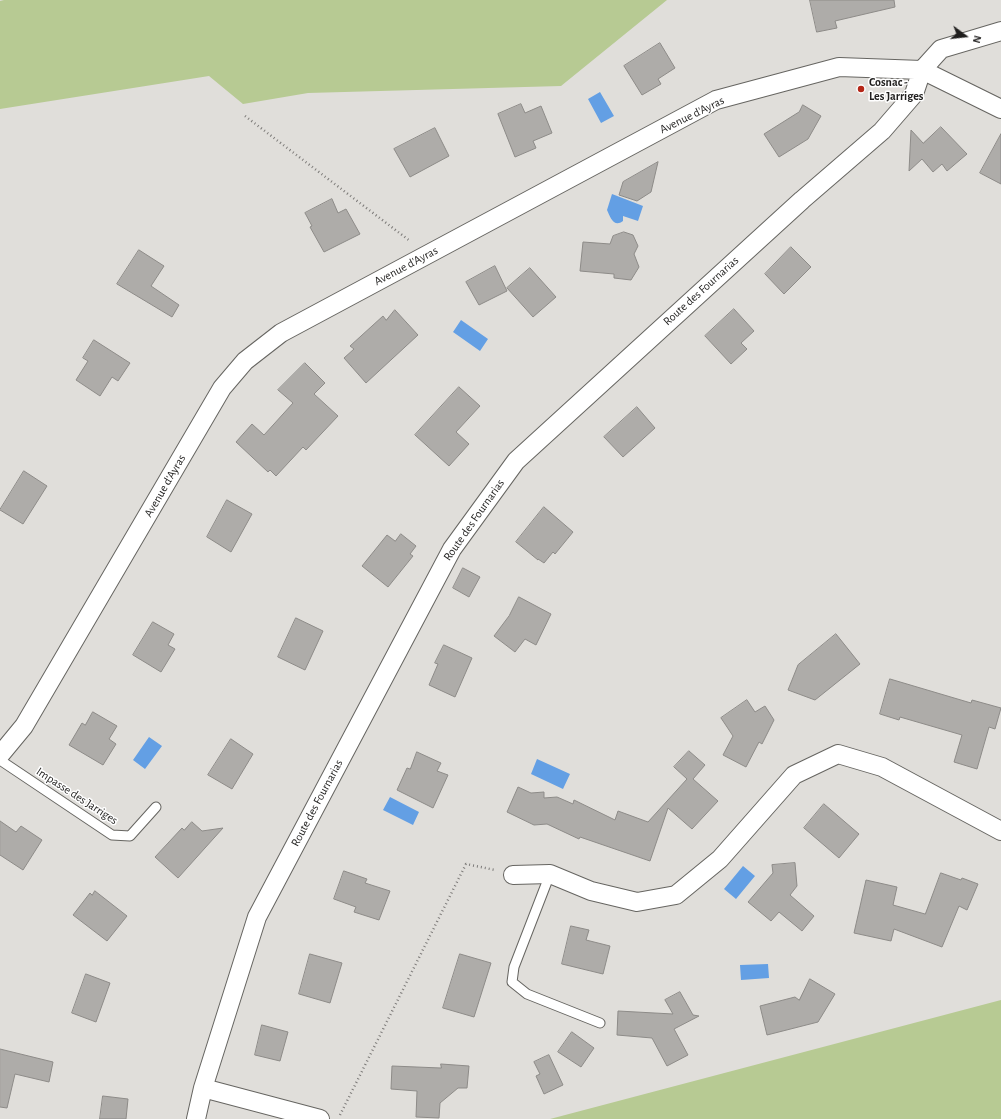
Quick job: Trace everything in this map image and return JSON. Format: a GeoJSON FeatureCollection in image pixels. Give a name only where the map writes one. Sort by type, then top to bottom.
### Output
{"type":"FeatureCollection","features":[{"type":"Feature","properties":{"kind":"street"},"geometry":{"type":"LineString","coordinates":[[1001,31],[941,49],[922,70],[1001,109]]}},
{"type":"Feature","properties":{"kind":"street","name":"Avenue d'Ayras"},"geometry":{"type":"LineString","coordinates":[[0,755],[24,726],[222,388],[245,360],[281,333],[716,100],[839,67],[922,70]]}},
{"type":"Feature","properties":{"kind":"street","name":"Route des Fournarias"},"geometry":{"type":"LineString","coordinates":[[196,1119],[203,1088],[257,917],[452,549],[516,461],[802,200],[882,131],[914,94],[922,70]]}},
{"type":"Feature","properties":{"kind":"street"},"geometry":{"type":"LineString","coordinates":[[513,875],[550,874],[591,891],[636,902],[676,895],[720,858],[794,775],[838,754],[882,767],[1001,831]]}},
{"type":"Feature","properties":{"kind":"street"},"geometry":{"type":"LineString","coordinates":[[203,1088],[320,1119]]}},
{"type":"Feature","properties":{"kind":"lane","name":"Impasse des Jarriges"},"geometry":{"type":"LineString","coordinates":[[0,760],[112,835],[130,836],[156,807]]}},
{"type":"Feature","properties":{"kind":"lane"},"geometry":{"type":"LineString","coordinates":[[550,874],[514,967],[512,982],[527,994],[600,1023]]}},
{"type":"Feature","properties":{"kind":"path"},"geometry":{"type":"LineString","coordinates":[[246,116],[410,241],[419,259]]}},
{"type":"Feature","properties":{"kind":"path"},"geometry":{"type":"LineString","coordinates":[[338,1119],[466,864],[513,875]]}},
{"type":"Feature","properties":{"kind":"green space"},"geometry":{"type":"Polygon","coordinates":[[[667,0],[561,86],[308,93],[243,104],[209,76],[0,109],[0,1],[667,0]]]}},
{"type":"Feature","properties":{"kind":"green space"},"geometry":{"type":"Polygon","coordinates":[[[1001,1000],[1001,1119],[550,1119],[1001,1000]]]}},
{"type":"Feature","properties":{"kind":"water"},"geometry":{"type":"Polygon","coordinates":[[[600,92],[614,116],[601,123],[588,99],[600,92]]]}},
{"type":"Feature","properties":{"kind":"water"},"geometry":{"type":"Polygon","coordinates":[[[612,194],[643,206],[638,221],[623,216],[623,221],[620,223],[613,221],[607,210],[612,194]]]}},
{"type":"Feature","properties":{"kind":"water"},"geometry":{"type":"Polygon","coordinates":[[[461,320],[488,339],[480,351],[453,332],[461,320]]]}},
{"type":"Feature","properties":{"kind":"water"},"geometry":{"type":"Polygon","coordinates":[[[149,737],[162,746],[145,769],[133,760],[149,737]]]}},
{"type":"Feature","properties":{"kind":"water"},"geometry":{"type":"Polygon","coordinates":[[[537,759],[570,774],[563,789],[531,774],[537,759]]]}},
{"type":"Feature","properties":{"kind":"water"},"geometry":{"type":"Polygon","coordinates":[[[390,797],[419,812],[413,825],[383,810],[390,797]]]}},
{"type":"Feature","properties":{"kind":"water"},"geometry":{"type":"Polygon","coordinates":[[[743,866],[755,876],[736,899],[724,889],[743,866]]]}},
{"type":"Feature","properties":{"kind":"water"},"geometry":{"type":"Polygon","coordinates":[[[768,964],[769,978],[741,980],[740,965],[768,964]]]}},
{"type":"Feature","properties":{"kind":"building"},"geometry":{"type":"Polygon","coordinates":[[[810,0],[894,0],[895,7],[835,21],[837,28],[817,32],[810,0]]]}},
{"type":"Feature","properties":{"kind":"building"},"geometry":{"type":"Polygon","coordinates":[[[660,43],[675,68],[658,79],[661,84],[642,95],[624,66],[660,43]]]}},
{"type":"Feature","properties":{"kind":"building"},"geometry":{"type":"Polygon","coordinates":[[[521,104],[525,113],[541,106],[552,133],[533,141],[536,148],[515,157],[498,114],[521,104]]]}},
{"type":"Feature","properties":{"kind":"building"},"geometry":{"type":"Polygon","coordinates":[[[803,105],[821,116],[808,139],[779,157],[764,134],[799,112],[803,105]]]}},
{"type":"Feature","properties":{"kind":"building"},"geometry":{"type":"Polygon","coordinates":[[[941,127],[967,154],[947,171],[942,164],[933,172],[922,159],[909,171],[911,130],[923,143],[941,127]]]}},
{"type":"Feature","properties":{"kind":"building"},"geometry":{"type":"Polygon","coordinates":[[[435,128],[449,156],[410,177],[394,149],[435,128]]]}},
{"type":"Feature","properties":{"kind":"building"},"geometry":{"type":"Polygon","coordinates":[[[1001,134],[1001,184],[980,173],[1001,134]]]}},
{"type":"Feature","properties":{"kind":"building"},"geometry":{"type":"Polygon","coordinates":[[[658,162],[651,192],[637,201],[619,195],[623,182],[658,162]]]}},
{"type":"Feature","properties":{"kind":"building"},"geometry":{"type":"Polygon","coordinates":[[[332,199],[338,213],[346,209],[360,234],[324,252],[310,227],[312,226],[305,213],[332,199]]]}},
{"type":"Feature","properties":{"kind":"building"},"geometry":{"type":"Polygon","coordinates":[[[624,232],[633,235],[638,246],[634,254],[639,267],[631,280],[614,278],[614,274],[580,271],[583,242],[610,244],[613,236],[624,232]]]}},
{"type":"Feature","properties":{"kind":"building"},"geometry":{"type":"Polygon","coordinates":[[[791,247],[811,267],[784,294],[765,274],[791,247]]]}},
{"type":"Feature","properties":{"kind":"building"},"geometry":{"type":"Polygon","coordinates":[[[139,250],[164,266],[151,286],[179,305],[172,317],[117,284],[139,250]]]}},
{"type":"Feature","properties":{"kind":"building"},"geometry":{"type":"Polygon","coordinates":[[[495,266],[507,291],[479,305],[466,282],[495,266]]]}},
{"type":"Feature","properties":{"kind":"building"},"geometry":{"type":"Polygon","coordinates":[[[530,268],[556,297],[533,317],[507,288],[530,268]]]}},
{"type":"Feature","properties":{"kind":"building"},"geometry":{"type":"Polygon","coordinates":[[[734,309],[754,331],[741,343],[747,349],[731,364],[705,336],[734,309]]]}},
{"type":"Feature","properties":{"kind":"building"},"geometry":{"type":"Polygon","coordinates":[[[395,310],[418,335],[366,383],[344,358],[354,349],[350,346],[383,316],[386,320],[395,310]]]}},
{"type":"Feature","properties":{"kind":"building"},"geometry":{"type":"Polygon","coordinates":[[[94,340],[130,363],[118,381],[112,377],[100,396],[76,380],[88,361],[83,358],[94,340]]]}},
{"type":"Feature","properties":{"kind":"building"},"geometry":{"type":"Polygon","coordinates":[[[305,363],[325,383],[314,394],[338,416],[306,450],[303,447],[276,476],[270,470],[268,472],[236,442],[252,424],[264,435],[293,403],[278,390],[305,363]]]}},
{"type":"Feature","properties":{"kind":"building"},"geometry":{"type":"Polygon","coordinates":[[[459,387],[480,406],[456,432],[469,444],[449,466],[415,435],[459,387]]]}},
{"type":"Feature","properties":{"kind":"building"},"geometry":{"type":"Polygon","coordinates":[[[637,407],[655,428],[623,457],[604,437],[637,407]]]}},
{"type":"Feature","properties":{"kind":"building"},"geometry":{"type":"Polygon","coordinates":[[[24,471],[47,486],[23,524],[0,510],[24,471]]]}},
{"type":"Feature","properties":{"kind":"building"},"geometry":{"type":"Polygon","coordinates":[[[227,500],[252,514],[231,552],[207,537],[227,500]]]}},
{"type":"Feature","properties":{"kind":"building"},"geometry":{"type":"Polygon","coordinates":[[[544,507],[573,532],[555,554],[553,552],[544,563],[516,542],[544,507]]]}},
{"type":"Feature","properties":{"kind":"building"},"geometry":{"type":"Polygon","coordinates":[[[401,534],[416,546],[410,554],[413,556],[388,587],[362,566],[387,535],[395,541],[401,534]]]}},
{"type":"Feature","properties":{"kind":"building"},"geometry":{"type":"Polygon","coordinates":[[[463,568],[480,577],[469,597],[453,588],[463,568]]]}},
{"type":"Feature","properties":{"kind":"building"},"geometry":{"type":"Polygon","coordinates":[[[519,597],[551,614],[536,645],[525,639],[515,652],[494,636],[509,616],[519,597]]]}},
{"type":"Feature","properties":{"kind":"building"},"geometry":{"type":"Polygon","coordinates":[[[296,618],[323,631],[305,670],[278,657],[296,618]]]}},
{"type":"Feature","properties":{"kind":"building"},"geometry":{"type":"Polygon","coordinates":[[[153,622],[174,634],[168,645],[175,649],[161,672],[133,655],[153,622]]]}},
{"type":"Feature","properties":{"kind":"building"},"geometry":{"type":"Polygon","coordinates":[[[836,634],[860,664],[815,700],[788,690],[798,665],[836,634]]]}},
{"type":"Feature","properties":{"kind":"building"},"geometry":{"type":"Polygon","coordinates":[[[444,645],[472,658],[455,697],[429,685],[438,664],[435,663],[444,645]]]}},
{"type":"Feature","properties":{"kind":"building"},"geometry":{"type":"Polygon","coordinates":[[[890,679],[971,703],[972,700],[1001,708],[995,729],[989,727],[977,769],[954,762],[962,735],[900,717],[899,720],[880,714],[890,679]]]}},
{"type":"Feature","properties":{"kind":"building"},"geometry":{"type":"Polygon","coordinates":[[[747,700],[755,712],[765,706],[774,720],[762,744],[759,742],[746,767],[723,755],[733,736],[721,718],[747,700]]]}},
{"type":"Feature","properties":{"kind":"building"},"geometry":{"type":"Polygon","coordinates":[[[93,712],[117,726],[109,739],[116,744],[103,765],[69,745],[82,723],[85,725],[93,712]]]}},
{"type":"Feature","properties":{"kind":"building"},"geometry":{"type":"Polygon","coordinates":[[[231,739],[253,754],[232,789],[208,775],[231,739]]]}},
{"type":"Feature","properties":{"kind":"building"},"geometry":{"type":"Polygon","coordinates":[[[689,751],[705,765],[693,779],[718,801],[692,829],[668,808],[650,861],[580,837],[579,839],[547,824],[534,825],[507,812],[518,787],[531,793],[544,792],[544,798],[557,797],[573,804],[574,800],[615,820],[618,811],[648,822],[687,779],[674,767],[689,751]]]}},
{"type":"Feature","properties":{"kind":"building"},"geometry":{"type":"Polygon","coordinates":[[[417,752],[441,763],[437,771],[448,775],[433,808],[397,790],[407,768],[410,769],[417,752]]]}},
{"type":"Feature","properties":{"kind":"building"},"geometry":{"type":"Polygon","coordinates":[[[824,804],[859,834],[839,858],[804,828],[824,804]]]}},
{"type":"Feature","properties":{"kind":"building"},"geometry":{"type":"Polygon","coordinates":[[[0,821],[16,832],[21,826],[42,840],[23,870],[0,855],[0,821]]]}},
{"type":"Feature","properties":{"kind":"building"},"geometry":{"type":"Polygon","coordinates":[[[192,822],[202,831],[223,828],[178,878],[155,857],[182,828],[184,830],[192,822]]]}},
{"type":"Feature","properties":{"kind":"building"},"geometry":{"type":"Polygon","coordinates":[[[795,863],[797,886],[790,895],[814,916],[802,931],[779,912],[771,921],[748,902],[773,873],[772,865],[795,863]]]}},
{"type":"Feature","properties":{"kind":"building"},"geometry":{"type":"Polygon","coordinates":[[[344,871],[367,879],[365,883],[390,891],[379,920],[354,912],[356,907],[334,899],[344,871]]]}},
{"type":"Feature","properties":{"kind":"building"},"geometry":{"type":"Polygon","coordinates":[[[941,873],[978,884],[967,910],[959,906],[942,947],[894,929],[891,941],[854,933],[866,880],[897,887],[893,905],[925,914],[941,873]]]}},
{"type":"Feature","properties":{"kind":"building"},"geometry":{"type":"Polygon","coordinates":[[[95,891],[127,916],[107,941],[73,915],[90,893],[92,895],[95,891]]]}},
{"type":"Feature","properties":{"kind":"building"},"geometry":{"type":"Polygon","coordinates":[[[571,926],[589,930],[586,940],[610,946],[603,974],[562,964],[571,926]]]}},
{"type":"Feature","properties":{"kind":"building"},"geometry":{"type":"Polygon","coordinates":[[[310,954],[342,963],[330,1003],[299,994],[310,954]]]}},
{"type":"Feature","properties":{"kind":"building"},"geometry":{"type":"Polygon","coordinates":[[[460,954],[491,963],[474,1017],[443,1008],[460,954]]]}},
{"type":"Feature","properties":{"kind":"building"},"geometry":{"type":"Polygon","coordinates":[[[86,974],[110,983],[96,1022],[72,1013],[86,974]]]}},
{"type":"Feature","properties":{"kind":"building"},"geometry":{"type":"Polygon","coordinates":[[[810,979],[835,994],[818,1022],[767,1035],[760,1006],[795,997],[799,1000],[810,979]]]}},
{"type":"Feature","properties":{"kind":"building"},"geometry":{"type":"Polygon","coordinates":[[[680,992],[693,1015],[699,1016],[674,1029],[688,1055],[667,1066],[652,1038],[617,1035],[618,1011],[673,1014],[665,1000],[680,992]]]}},
{"type":"Feature","properties":{"kind":"building"},"geometry":{"type":"Polygon","coordinates":[[[262,1025],[288,1032],[280,1061],[255,1055],[262,1025]]]}},
{"type":"Feature","properties":{"kind":"building"},"geometry":{"type":"Polygon","coordinates":[[[572,1032],[594,1048],[581,1067],[558,1052],[572,1032]]]}},
{"type":"Feature","properties":{"kind":"building"},"geometry":{"type":"Polygon","coordinates":[[[0,1049],[53,1062],[49,1082],[15,1074],[7,1108],[0,1107],[0,1049]]]}},
{"type":"Feature","properties":{"kind":"building"},"geometry":{"type":"Polygon","coordinates":[[[549,1055],[563,1085],[544,1094],[536,1076],[540,1074],[534,1062],[549,1055]]]}},
{"type":"Feature","properties":{"kind":"building"},"geometry":{"type":"Polygon","coordinates":[[[441,1064],[469,1066],[467,1088],[458,1088],[440,1103],[439,1118],[416,1117],[417,1091],[391,1089],[392,1066],[441,1068],[441,1064]]]}},
{"type":"Feature","properties":{"kind":"building"},"geometry":{"type":"Polygon","coordinates":[[[103,1096],[128,1099],[126,1119],[100,1119],[103,1096]]]}},
{"type":"Feature","properties":{"kind":"place","name":"Cosnac - Les Jarriges"},"geometry":{"type":"Point","coordinates":[861,89]}}]}
